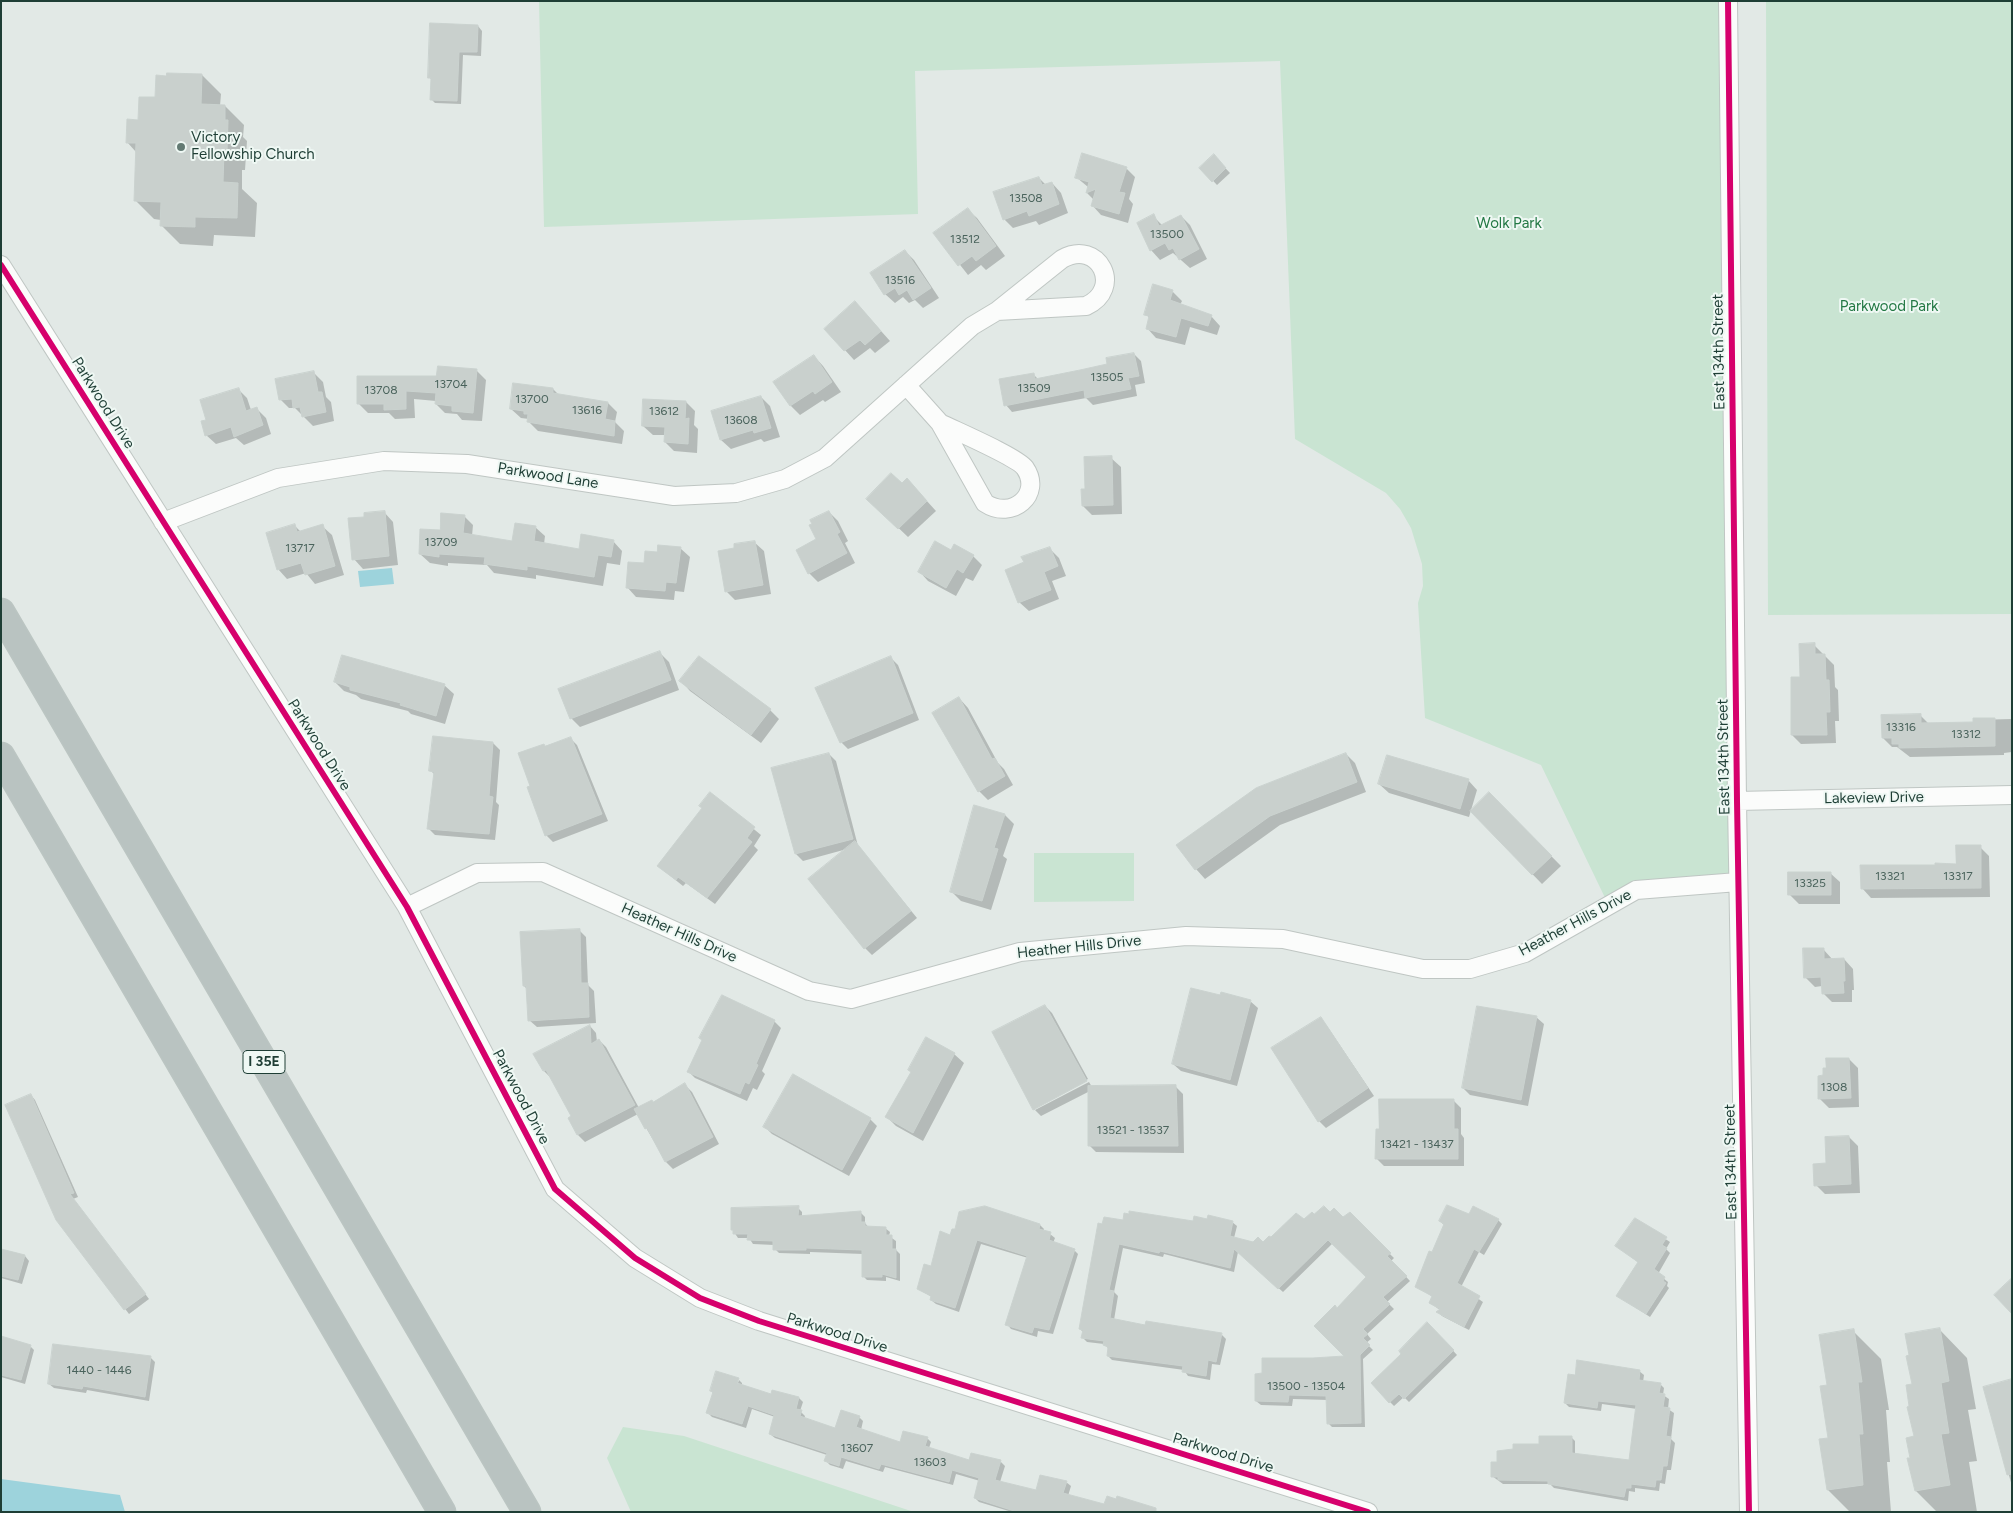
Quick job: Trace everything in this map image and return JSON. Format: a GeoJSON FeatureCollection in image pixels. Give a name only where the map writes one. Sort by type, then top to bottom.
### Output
{"type":"FeatureCollection","features":[{"type":"Feature","properties":{"kind":"highway","name":"I 35E"},"geometry":{"type":"LineString","coordinates":[[1,612],[527,1512]]}},
{"type":"Feature","properties":{"kind":"highway"},"geometry":{"type":"LineString","coordinates":[[1,756],[442,1512]]}},
{"type":"Feature","properties":{"kind":"street","name":"East 134th Street"},"geometry":{"type":"LineString","coordinates":[[1728,1],[1738,882],[1749,1512]]}},
{"type":"Feature","properties":{"kind":"street","name":"Parkwood Lane"},"geometry":{"type":"LineString","coordinates":[[163,522],[278,478],[384,460],[467,464],[674,496],[736,493],[785,479],[825,458],[972,326],[997,311],[1070,255],[1077,253],[1093,257],[1103,269],[1105,284],[1103,292],[1093,303],[1086,306],[997,311]]}},
{"type":"Feature","properties":{"kind":"street","name":"Parkwood Drive"},"geometry":{"type":"LineString","coordinates":[[1,266],[407,907],[555,1189],[635,1258],[700,1298],[758,1321],[1368,1512]]}},
{"type":"Feature","properties":{"kind":"street"},"geometry":{"type":"LineString","coordinates":[[906,385],[940,423],[985,503],[999,510],[1006,510],[1013,508],[1025,498],[1030,483],[1025,468],[1019,462],[940,423]]}},
{"type":"Feature","properties":{"kind":"street","name":"Lakeview Drive"},"geometry":{"type":"LineString","coordinates":[[1737,801],[2012,795]]}},
{"type":"Feature","properties":{"kind":"street","name":"Heather Hills Drive"},"geometry":{"type":"LineString","coordinates":[[407,907],[477,873],[543,872],[809,991],[852,999],[1020,952],[1186,936],[1283,939],[1423,969],[1470,969],[1525,953],[1636,890],[1738,882]]}},
{"type":"Feature","properties":{"kind":"green space","name":"Wolk Park"},"geometry":{"type":"Polygon","coordinates":[[[539,1],[1728,1],[1738,882],[1636,890],[1609,906],[1541,765],[1425,718],[1418,603],[1423,586],[1422,564],[1411,528],[1400,509],[1386,493],[1295,439],[1280,61],[915,71],[918,214],[544,227],[539,1]]]}},
{"type":"Feature","properties":{"kind":"green space","name":"Parkwood Park"},"geometry":{"type":"Polygon","coordinates":[[[1766,1],[2012,1],[2012,614],[1768,615],[1766,1]]]}},
{"type":"Feature","properties":{"kind":"green space"},"geometry":{"type":"Polygon","coordinates":[[[1034,853],[1134,853],[1134,901],[1034,902],[1034,853]]]}},
{"type":"Feature","properties":{"kind":"green space"},"geometry":{"type":"Polygon","coordinates":[[[623,1427],[684,1436],[914,1512],[631,1512],[607,1458],[623,1427]]]}},
{"type":"Feature","properties":{"kind":"water"},"geometry":{"type":"Polygon","coordinates":[[[392,568],[394,584],[360,587],[358,571],[392,568]]]}},
{"type":"Feature","properties":{"kind":"water"},"geometry":{"type":"Polygon","coordinates":[[[1,1479],[120,1495],[125,1512],[1,1512],[1,1479]]]}},
{"type":"Feature","properties":{"kind":"building"},"geometry":{"type":"Polygon","coordinates":[[[430,23],[478,25],[477,52],[459,52],[457,101],[430,100],[431,78],[428,78],[430,23]]]}},
{"type":"Feature","properties":{"kind":"building","name":"Victory Fellowship Church"},"geometry":{"type":"Polygon","coordinates":[[[167,73],[202,74],[201,104],[225,105],[225,120],[228,120],[223,182],[238,183],[237,218],[195,217],[195,227],[160,226],[161,202],[134,201],[136,143],[126,143],[127,119],[138,120],[139,97],[155,97],[156,75],[166,76],[167,73]]]}},
{"type":"Feature","properties":{"kind":"building"},"geometry":{"type":"Polygon","coordinates":[[[1082,153],[1127,167],[1119,192],[1125,193],[1119,214],[1091,206],[1096,189],[1086,193],[1089,182],[1075,178],[1082,153]]]}},
{"type":"Feature","properties":{"kind":"building"},"geometry":{"type":"Polygon","coordinates":[[[1214,154],[1226,168],[1212,182],[1199,168],[1214,154]]]}},
{"type":"Feature","properties":{"kind":"building"},"geometry":{"type":"Polygon","coordinates":[[[1039,177],[1042,185],[1052,182],[1059,204],[1029,216],[1027,211],[1003,220],[993,192],[1039,177]]]}},
{"type":"Feature","properties":{"kind":"building"},"geometry":{"type":"Polygon","coordinates":[[[968,208],[996,246],[976,261],[972,256],[958,266],[933,233],[968,208]]]}},
{"type":"Feature","properties":{"kind":"building"},"geometry":{"type":"Polygon","coordinates":[[[1154,214],[1159,226],[1181,215],[1199,249],[1179,260],[1173,248],[1169,250],[1165,243],[1150,251],[1137,223],[1154,214]]]}},
{"type":"Feature","properties":{"kind":"building"},"geometry":{"type":"Polygon","coordinates":[[[905,250],[931,288],[913,300],[907,290],[899,295],[895,288],[884,295],[870,273],[905,250]]]}},
{"type":"Feature","properties":{"kind":"building"},"geometry":{"type":"Polygon","coordinates":[[[1153,284],[1173,290],[1170,300],[1212,315],[1208,326],[1181,318],[1176,337],[1146,329],[1149,316],[1144,315],[1153,284]]]}},
{"type":"Feature","properties":{"kind":"building"},"geometry":{"type":"Polygon","coordinates":[[[855,301],[881,331],[865,345],[860,340],[844,351],[824,329],[855,301]]]}},
{"type":"Feature","properties":{"kind":"building"},"geometry":{"type":"Polygon","coordinates":[[[1134,353],[1139,376],[1128,378],[1131,389],[1085,398],[1084,390],[1004,406],[999,379],[1034,373],[1035,379],[1107,364],[1106,358],[1134,353]]]}},
{"type":"Feature","properties":{"kind":"building"},"geometry":{"type":"Polygon","coordinates":[[[814,355],[832,382],[815,394],[813,391],[790,406],[773,382],[814,355]]]}},
{"type":"Feature","properties":{"kind":"building"},"geometry":{"type":"Polygon","coordinates":[[[438,366],[477,369],[473,413],[452,411],[452,406],[435,404],[436,393],[406,391],[406,409],[384,410],[384,404],[357,404],[357,376],[436,376],[438,366]]]}},
{"type":"Feature","properties":{"kind":"building"},"geometry":{"type":"Polygon","coordinates":[[[314,371],[318,392],[322,392],[326,412],[302,417],[300,407],[293,408],[292,399],[279,400],[275,379],[314,371]]]}},
{"type":"Feature","properties":{"kind":"building"},"geometry":{"type":"Polygon","coordinates":[[[513,383],[553,388],[553,393],[608,402],[605,419],[615,421],[614,436],[527,422],[528,414],[524,414],[524,411],[510,409],[513,383]]]}},
{"type":"Feature","properties":{"kind":"building"},"geometry":{"type":"Polygon","coordinates":[[[239,388],[246,411],[257,407],[263,425],[234,437],[231,427],[205,436],[201,421],[206,420],[200,400],[239,388]]]}},
{"type":"Feature","properties":{"kind":"building"},"geometry":{"type":"Polygon","coordinates":[[[761,396],[771,428],[754,433],[753,430],[720,440],[711,411],[761,396]]]}},
{"type":"Feature","properties":{"kind":"building"},"geometry":{"type":"Polygon","coordinates":[[[643,399],[686,401],[685,419],[689,418],[688,444],[664,442],[665,427],[642,426],[643,399]]]}},
{"type":"Feature","properties":{"kind":"building"},"geometry":{"type":"Polygon","coordinates":[[[1112,456],[1113,505],[1082,506],[1081,489],[1085,489],[1084,457],[1112,456]]]}},
{"type":"Feature","properties":{"kind":"building"},"geometry":{"type":"Polygon","coordinates":[[[891,473],[902,483],[907,478],[927,501],[898,529],[866,499],[891,473]]]}},
{"type":"Feature","properties":{"kind":"building"},"geometry":{"type":"Polygon","coordinates":[[[385,511],[389,556],[352,560],[348,518],[364,517],[364,513],[385,511]]]}},
{"type":"Feature","properties":{"kind":"building"},"geometry":{"type":"Polygon","coordinates":[[[829,511],[840,532],[837,534],[847,553],[808,574],[796,550],[816,539],[809,525],[812,524],[810,520],[829,511]]]}},
{"type":"Feature","properties":{"kind":"building"},"geometry":{"type":"Polygon","coordinates":[[[441,513],[465,515],[463,533],[512,541],[515,523],[536,526],[534,541],[579,549],[581,534],[614,540],[611,557],[598,555],[594,577],[527,566],[527,570],[484,564],[485,557],[439,554],[439,557],[419,554],[420,529],[440,530],[441,513]]]}},
{"type":"Feature","properties":{"kind":"building"},"geometry":{"type":"Polygon","coordinates":[[[295,524],[297,532],[323,524],[335,566],[305,575],[301,563],[277,570],[266,533],[295,524]]]}},
{"type":"Feature","properties":{"kind":"building"},"geometry":{"type":"Polygon","coordinates":[[[755,541],[763,585],[725,592],[718,551],[734,548],[734,544],[755,541]]]}},
{"type":"Feature","properties":{"kind":"building"},"geometry":{"type":"Polygon","coordinates":[[[935,541],[951,550],[954,544],[974,555],[963,573],[957,569],[946,588],[918,572],[935,541]]]}},
{"type":"Feature","properties":{"kind":"building"},"geometry":{"type":"Polygon","coordinates":[[[658,545],[681,547],[676,583],[666,582],[665,591],[626,588],[628,562],[644,563],[645,551],[657,552],[658,545]]]}},
{"type":"Feature","properties":{"kind":"building"},"geometry":{"type":"Polygon","coordinates":[[[1050,547],[1058,566],[1044,572],[1051,590],[1018,603],[1005,570],[1024,562],[1021,557],[1050,547]]]}},
{"type":"Feature","properties":{"kind":"building"},"geometry":{"type":"Polygon","coordinates":[[[1815,643],[1815,654],[1825,654],[1826,680],[1829,680],[1830,712],[1826,712],[1827,735],[1791,735],[1791,677],[1800,677],[1799,644],[1815,643]]]}},
{"type":"Feature","properties":{"kind":"building"},"geometry":{"type":"Polygon","coordinates":[[[660,651],[671,680],[570,719],[558,689],[660,651]]]}},
{"type":"Feature","properties":{"kind":"building"},"geometry":{"type":"Polygon","coordinates":[[[342,655],[445,684],[436,716],[400,705],[401,703],[350,690],[350,687],[334,682],[342,655]]]}},
{"type":"Feature","properties":{"kind":"building"},"geometry":{"type":"Polygon","coordinates":[[[699,656],[771,709],[751,735],[679,681],[699,656]]]}},
{"type":"Feature","properties":{"kind":"building"},"geometry":{"type":"Polygon","coordinates":[[[891,656],[913,713],[840,743],[815,688],[891,656]]]}},
{"type":"Feature","properties":{"kind":"building"},"geometry":{"type":"Polygon","coordinates":[[[959,697],[992,759],[995,758],[1005,776],[978,792],[932,713],[959,697]]]}},
{"type":"Feature","properties":{"kind":"building"},"geometry":{"type":"Polygon","coordinates":[[[1921,714],[1921,723],[1973,722],[1973,718],[1995,718],[1995,746],[1899,748],[1899,744],[1892,744],[1892,738],[1882,738],[1881,715],[1921,714]]]}},
{"type":"Feature","properties":{"kind":"building"},"geometry":{"type":"Polygon","coordinates":[[[433,736],[493,742],[489,796],[493,797],[489,834],[427,829],[434,772],[429,771],[433,736]]]}},
{"type":"Feature","properties":{"kind":"building"},"geometry":{"type":"Polygon","coordinates":[[[571,737],[602,814],[545,836],[527,787],[530,786],[518,753],[571,737]]]}},
{"type":"Feature","properties":{"kind":"building"},"geometry":{"type":"Polygon","coordinates":[[[829,753],[853,839],[795,854],[771,768],[829,753]]]}},
{"type":"Feature","properties":{"kind":"building"},"geometry":{"type":"Polygon","coordinates":[[[1346,753],[1357,782],[1270,816],[1195,870],[1176,845],[1256,788],[1346,753]]]}},
{"type":"Feature","properties":{"kind":"building"},"geometry":{"type":"Polygon","coordinates":[[[1387,755],[1469,779],[1460,809],[1378,784],[1387,755]]]}},
{"type":"Feature","properties":{"kind":"building"},"geometry":{"type":"Polygon","coordinates":[[[710,792],[755,827],[747,838],[752,842],[707,898],[678,877],[676,880],[657,866],[702,808],[699,806],[710,792]]]}},
{"type":"Feature","properties":{"kind":"building"},"geometry":{"type":"Polygon","coordinates":[[[1489,792],[1552,856],[1532,875],[1470,811],[1489,792]]]}},
{"type":"Feature","properties":{"kind":"building"},"geometry":{"type":"Polygon","coordinates":[[[974,805],[1005,814],[994,848],[998,849],[982,901],[950,892],[974,805]]]}},
{"type":"Feature","properties":{"kind":"building"},"geometry":{"type":"Polygon","coordinates":[[[855,841],[911,911],[864,949],[808,879],[855,841]]]}},
{"type":"Feature","properties":{"kind":"building"},"geometry":{"type":"Polygon","coordinates":[[[1956,845],[1981,845],[1981,888],[1861,889],[1860,865],[1956,864],[1956,845]]]}},
{"type":"Feature","properties":{"kind":"building"},"geometry":{"type":"Polygon","coordinates":[[[1788,872],[1831,872],[1831,895],[1788,895],[1788,872]]]}},
{"type":"Feature","properties":{"kind":"building"},"geometry":{"type":"Polygon","coordinates":[[[580,929],[581,983],[588,983],[589,1017],[528,1021],[526,986],[523,986],[520,932],[580,929]]]}},
{"type":"Feature","properties":{"kind":"building"},"geometry":{"type":"Polygon","coordinates":[[[1803,948],[1824,948],[1824,959],[1844,958],[1844,993],[1822,994],[1821,977],[1804,978],[1803,948]]]}},
{"type":"Feature","properties":{"kind":"building"},"geometry":{"type":"Polygon","coordinates":[[[1191,988],[1220,995],[1221,992],[1251,1000],[1230,1080],[1172,1064],[1191,988]]]}},
{"type":"Feature","properties":{"kind":"building"},"geometry":{"type":"Polygon","coordinates":[[[722,995],[775,1020],[756,1064],[758,1065],[749,1084],[745,1082],[740,1094],[687,1072],[702,1040],[699,1038],[722,995]]]}},
{"type":"Feature","properties":{"kind":"building"},"geometry":{"type":"Polygon","coordinates":[[[1045,1005],[1087,1081],[1033,1110],[992,1032],[1045,1005]]]}},
{"type":"Feature","properties":{"kind":"building"},"geometry":{"type":"Polygon","coordinates":[[[1477,1006],[1537,1016],[1521,1100],[1462,1088],[1477,1006]]]}},
{"type":"Feature","properties":{"kind":"building"},"geometry":{"type":"Polygon","coordinates":[[[1321,1017],[1368,1088],[1318,1122],[1271,1048],[1321,1017]]]}},
{"type":"Feature","properties":{"kind":"building"},"geometry":{"type":"Polygon","coordinates":[[[590,1025],[591,1044],[599,1039],[635,1105],[577,1135],[568,1118],[571,1116],[546,1070],[543,1071],[533,1054],[590,1025]]]}},
{"type":"Feature","properties":{"kind":"building"},"geometry":{"type":"Polygon","coordinates":[[[926,1037],[955,1053],[913,1133],[885,1117],[911,1072],[908,1070],[926,1037]]]}},
{"type":"Feature","properties":{"kind":"building"},"geometry":{"type":"Polygon","coordinates":[[[1826,1058],[1849,1058],[1851,1098],[1818,1099],[1818,1076],[1823,1075],[1823,1068],[1826,1068],[1826,1058]]]}},
{"type":"Feature","properties":{"kind":"building"},"geometry":{"type":"Polygon","coordinates":[[[793,1074],[871,1118],[842,1170],[763,1127],[793,1074]]]}},
{"type":"Feature","properties":{"kind":"building"},"geometry":{"type":"Polygon","coordinates":[[[685,1083],[713,1137],[665,1162],[647,1128],[645,1129],[634,1109],[652,1100],[653,1102],[685,1083]]]}},
{"type":"Feature","properties":{"kind":"building"},"geometry":{"type":"Polygon","coordinates":[[[1176,1085],[1178,1146],[1088,1146],[1088,1086],[1176,1085]]]}},
{"type":"Feature","properties":{"kind":"building"},"geometry":{"type":"Polygon","coordinates":[[[31,1094],[74,1193],[70,1194],[146,1294],[124,1310],[56,1220],[5,1105],[31,1094]]]}},
{"type":"Feature","properties":{"kind":"building"},"geometry":{"type":"Polygon","coordinates":[[[1379,1099],[1454,1099],[1454,1129],[1458,1129],[1458,1159],[1375,1159],[1376,1129],[1379,1129],[1379,1099]]]}},
{"type":"Feature","properties":{"kind":"building"},"geometry":{"type":"Polygon","coordinates":[[[1849,1136],[1851,1184],[1814,1186],[1813,1164],[1826,1163],[1825,1137],[1849,1136]]]}},
{"type":"Feature","properties":{"kind":"building"},"geometry":{"type":"Polygon","coordinates":[[[1447,1205],[1469,1214],[1473,1206],[1499,1219],[1479,1252],[1474,1249],[1457,1283],[1480,1296],[1464,1327],[1436,1312],[1440,1309],[1429,1303],[1432,1296],[1415,1287],[1429,1251],[1432,1252],[1444,1224],[1439,1221],[1447,1205]]]}},
{"type":"Feature","properties":{"kind":"building"},"geometry":{"type":"Polygon","coordinates":[[[799,1206],[798,1216],[861,1211],[861,1222],[865,1222],[865,1226],[886,1227],[886,1235],[892,1235],[892,1249],[896,1249],[896,1278],[882,1274],[882,1277],[862,1277],[862,1250],[806,1248],[806,1250],[773,1250],[773,1241],[747,1240],[748,1234],[733,1234],[733,1230],[731,1230],[731,1208],[799,1206]]]}},
{"type":"Feature","properties":{"kind":"building"},"geometry":{"type":"Polygon","coordinates":[[[985,1206],[1040,1224],[1039,1229],[1051,1232],[1049,1240],[1075,1249],[1049,1330],[1034,1327],[1032,1333],[1005,1325],[1027,1256],[977,1240],[955,1308],[930,1300],[931,1296],[917,1289],[924,1264],[931,1266],[940,1231],[950,1235],[952,1229],[955,1229],[959,1212],[985,1206]]]}},
{"type":"Feature","properties":{"kind":"building"},"geometry":{"type":"Polygon","coordinates":[[[1324,1206],[1330,1212],[1334,1208],[1343,1217],[1350,1212],[1391,1253],[1387,1256],[1407,1276],[1383,1297],[1390,1304],[1363,1329],[1368,1334],[1363,1338],[1370,1345],[1360,1355],[1361,1423],[1327,1424],[1326,1396],[1289,1395],[1288,1402],[1255,1401],[1255,1374],[1262,1373],[1262,1358],[1344,1356],[1314,1326],[1335,1305],[1337,1308],[1366,1277],[1328,1240],[1278,1289],[1234,1249],[1230,1268],[1160,1251],[1159,1253],[1119,1244],[1109,1290],[1114,1291],[1110,1318],[1145,1325],[1146,1321],[1222,1333],[1216,1362],[1208,1360],[1206,1376],[1182,1372],[1183,1366],[1107,1356],[1108,1347],[1103,1345],[1104,1341],[1081,1338],[1083,1330],[1079,1329],[1098,1223],[1102,1224],[1104,1217],[1123,1220],[1124,1213],[1129,1214],[1129,1211],[1193,1221],[1194,1216],[1207,1219],[1208,1215],[1233,1221],[1230,1236],[1253,1242],[1258,1237],[1263,1242],[1269,1236],[1271,1237],[1296,1213],[1304,1219],[1312,1212],[1314,1214],[1324,1206]]]}},
{"type":"Feature","properties":{"kind":"building"},"geometry":{"type":"Polygon","coordinates":[[[1635,1218],[1667,1237],[1662,1245],[1667,1248],[1654,1269],[1665,1277],[1663,1281],[1666,1283],[1646,1314],[1616,1296],[1638,1262],[1615,1246],[1635,1218]]]}},
{"type":"Feature","properties":{"kind":"building"},"geometry":{"type":"Polygon","coordinates":[[[1,1249],[25,1255],[18,1280],[1,1276],[1,1249]]]}},
{"type":"Feature","properties":{"kind":"building"},"geometry":{"type":"Polygon","coordinates":[[[2012,1278],[2012,1314],[1994,1295],[2012,1278]]]}},
{"type":"Feature","properties":{"kind":"building"},"geometry":{"type":"Polygon","coordinates":[[[1427,1322],[1454,1350],[1404,1399],[1399,1394],[1389,1403],[1371,1383],[1401,1354],[1399,1351],[1427,1322]]]}},
{"type":"Feature","properties":{"kind":"building"},"geometry":{"type":"Polygon","coordinates":[[[1940,1328],[1949,1381],[1941,1383],[1949,1433],[1941,1434],[1950,1485],[1915,1491],[1907,1458],[1910,1458],[1906,1438],[1914,1436],[1907,1407],[1909,1406],[1906,1385],[1912,1384],[1906,1356],[1909,1355],[1905,1334],[1940,1328]]]}},
{"type":"Feature","properties":{"kind":"building"},"geometry":{"type":"Polygon","coordinates":[[[1854,1329],[1862,1382],[1858,1382],[1863,1434],[1859,1434],[1863,1485],[1827,1490],[1819,1439],[1828,1438],[1820,1386],[1827,1385],[1819,1335],[1854,1329]]]}},
{"type":"Feature","properties":{"kind":"building"},"geometry":{"type":"Polygon","coordinates":[[[1,1336],[31,1345],[21,1380],[1,1375],[1,1336]]]}},
{"type":"Feature","properties":{"kind":"building"},"geometry":{"type":"Polygon","coordinates":[[[53,1344],[151,1356],[145,1397],[83,1386],[82,1389],[48,1384],[53,1344]]]}},
{"type":"Feature","properties":{"kind":"building"},"geometry":{"type":"Polygon","coordinates":[[[1577,1360],[1640,1370],[1639,1380],[1661,1383],[1659,1393],[1665,1394],[1663,1407],[1670,1408],[1666,1436],[1671,1437],[1667,1466],[1663,1466],[1661,1480],[1656,1480],[1655,1487],[1631,1484],[1631,1488],[1626,1488],[1624,1497],[1548,1484],[1548,1481],[1498,1480],[1498,1477],[1491,1477],[1491,1462],[1497,1462],[1497,1451],[1513,1449],[1513,1444],[1539,1444],[1539,1436],[1572,1436],[1572,1453],[1629,1460],[1636,1405],[1598,1401],[1597,1408],[1564,1403],[1568,1374],[1575,1375],[1577,1360]]]}},
{"type":"Feature","properties":{"kind":"building"},"geometry":{"type":"Polygon","coordinates":[[[716,1371],[739,1378],[737,1383],[771,1394],[772,1390],[799,1397],[796,1409],[802,1410],[800,1416],[835,1428],[841,1410],[860,1416],[856,1427],[900,1442],[903,1431],[928,1437],[925,1446],[969,1460],[971,1453],[1001,1460],[995,1480],[1036,1490],[1040,1475],[1067,1481],[1063,1493],[1104,1504],[1107,1496],[1116,1499],[1117,1496],[1156,1508],[1156,1512],[1017,1512],[974,1498],[979,1478],[952,1470],[949,1482],[881,1464],[879,1469],[841,1457],[839,1466],[824,1461],[827,1453],[769,1434],[774,1415],[748,1406],[742,1424],[706,1413],[713,1392],[710,1391],[716,1371]]]}},
{"type":"Feature","properties":{"kind":"building"},"geometry":{"type":"Polygon","coordinates":[[[2012,1379],[2012,1474],[2007,1475],[1983,1387],[2012,1379]]]}},
{"type":"Feature","properties":{"kind":"cycle path"},"geometry":{"type":"LineString","coordinates":[[1728,1],[1737,801],[1749,1512]]}},
{"type":"Feature","properties":{"kind":"cycle path"},"geometry":{"type":"LineString","coordinates":[[1,265],[407,907],[555,1189],[635,1258],[700,1298],[759,1321],[1368,1512]]}},
{"type":"Feature","properties":{"kind":"place","name":"Victory Fellowship Church"},"geometry":{"type":"Point","coordinates":[181,147]}}]}
